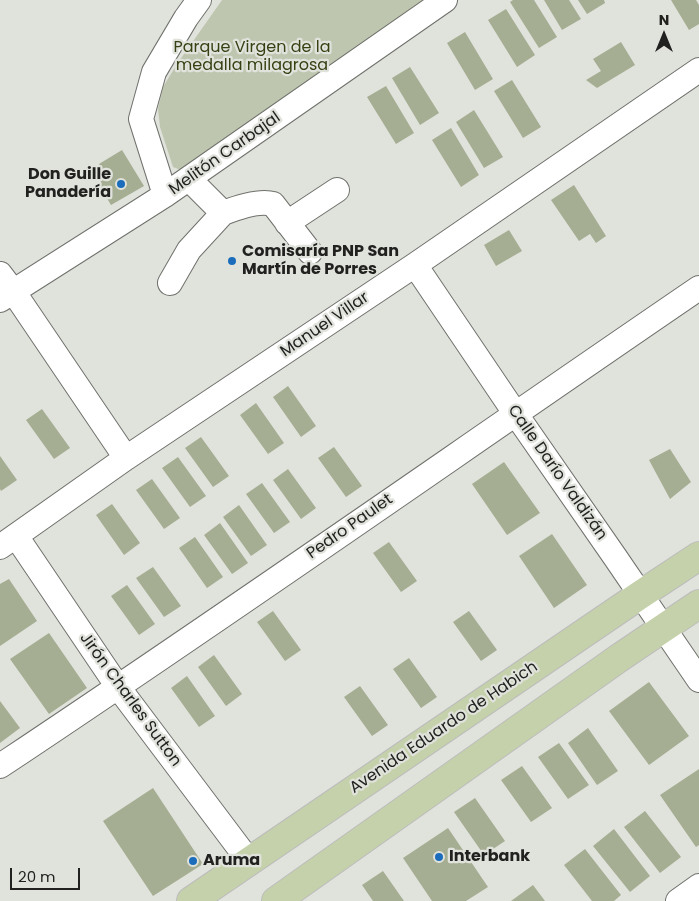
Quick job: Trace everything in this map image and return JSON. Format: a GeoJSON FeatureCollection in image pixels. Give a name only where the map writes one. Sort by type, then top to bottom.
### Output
{"type":"FeatureCollection","features":[{"type":"Feature","properties":{"kind":"main road","name":"Avenida Eduardo de Habich"},"geometry":{"type":"LineString","coordinates":[[191,901],[699,556]]}},
{"type":"Feature","properties":{"kind":"main road"},"geometry":{"type":"LineString","coordinates":[[276,901],[699,604]]}},
{"type":"Feature","properties":{"kind":"street"},"geometry":{"type":"LineString","coordinates":[[165,195],[141,119],[154,72],[198,0]]}},
{"type":"Feature","properties":{"kind":"street","name":"Melitón Carbajal"},"geometry":{"type":"LineString","coordinates":[[4,289],[165,195],[444,0]]}},
{"type":"Feature","properties":{"kind":"street","name":"Manuel Villar"},"geometry":{"type":"LineString","coordinates":[[8,542],[126,458],[415,265],[699,70]]}},
{"type":"Feature","properties":{"kind":"street"},"geometry":{"type":"LineString","coordinates":[[189,179],[223,213]]}},
{"type":"Feature","properties":{"kind":"street"},"geometry":{"type":"LineString","coordinates":[[287,223],[337,190]]}},
{"type":"Feature","properties":{"kind":"street"},"geometry":{"type":"LineString","coordinates":[[170,283],[189,250],[223,213],[238,207],[273,204],[310,252]]}},
{"type":"Feature","properties":{"kind":"street","name":"Calle Darío Valdizán"},"geometry":{"type":"LineString","coordinates":[[415,265],[699,680]]}},
{"type":"Feature","properties":{"kind":"street","name":"Pedro Paulet"},"geometry":{"type":"LineString","coordinates":[[0,766],[699,288]]}},
{"type":"Feature","properties":{"kind":"street"},"geometry":{"type":"LineString","coordinates":[[4,289],[126,458]]}},
{"type":"Feature","properties":{"kind":"street","name":"Jirón Charles Sutton"},"geometry":{"type":"LineString","coordinates":[[8,542],[249,861]]}},
{"type":"Feature","properties":{"kind":"street"},"geometry":{"type":"LineString","coordinates":[[678,901],[699,886]]}},
{"type":"Feature","properties":{"kind":"green space","name":"Parque Virgen de la medalla milagrosa"},"geometry":{"type":"Polygon","coordinates":[[[222,0],[436,0],[186,172],[173,167],[160,127],[158,109],[163,87],[222,0]]]}},
{"type":"Feature","properties":{"kind":"building"},"geometry":{"type":"Polygon","coordinates":[[[513,0],[534,0],[557,37],[539,48],[510,2],[513,0]]]}},
{"type":"Feature","properties":{"kind":"building"},"geometry":{"type":"Polygon","coordinates":[[[544,0],[569,0],[581,19],[562,30],[544,0]]]}},
{"type":"Feature","properties":{"kind":"building"},"geometry":{"type":"Polygon","coordinates":[[[578,0],[604,0],[605,3],[587,14],[578,0]]]}},
{"type":"Feature","properties":{"kind":"building"},"geometry":{"type":"Polygon","coordinates":[[[671,0],[696,0],[699,5],[699,24],[689,30],[671,0]]]}},
{"type":"Feature","properties":{"kind":"building"},"geometry":{"type":"Polygon","coordinates":[[[506,9],[535,55],[517,67],[488,20],[506,9]]]}},
{"type":"Feature","properties":{"kind":"building"},"geometry":{"type":"Polygon","coordinates":[[[465,32],[493,79],[475,90],[447,43],[465,32]]]}},
{"type":"Feature","properties":{"kind":"building"},"geometry":{"type":"Polygon","coordinates":[[[621,42],[635,65],[597,88],[586,80],[601,71],[593,59],[621,42]]]}},
{"type":"Feature","properties":{"kind":"building"},"geometry":{"type":"Polygon","coordinates":[[[410,67],[439,113],[420,125],[392,78],[410,67]]]}},
{"type":"Feature","properties":{"kind":"building"},"geometry":{"type":"Polygon","coordinates":[[[512,80],[541,127],[523,138],[494,91],[512,80]]]}},
{"type":"Feature","properties":{"kind":"building"},"geometry":{"type":"Polygon","coordinates":[[[386,86],[414,133],[396,144],[367,97],[386,86]]]}},
{"type":"Feature","properties":{"kind":"building"},"geometry":{"type":"Polygon","coordinates":[[[474,110],[503,157],[484,168],[456,122],[474,110]]]}},
{"type":"Feature","properties":{"kind":"building"},"geometry":{"type":"Polygon","coordinates":[[[451,128],[479,175],[461,187],[432,140],[451,128]]]}},
{"type":"Feature","properties":{"kind":"building","name":"Don Guille Panadería"},"geometry":{"type":"Polygon","coordinates":[[[122,150],[144,186],[111,205],[98,183],[107,177],[99,164],[122,150]]]}},
{"type":"Feature","properties":{"kind":"building"},"geometry":{"type":"Polygon","coordinates":[[[574,185],[606,236],[596,243],[590,234],[579,241],[551,200],[574,185]]]}},
{"type":"Feature","properties":{"kind":"building"},"geometry":{"type":"Polygon","coordinates":[[[509,230],[522,251],[496,266],[484,245],[509,230]]]}},
{"type":"Feature","properties":{"kind":"building"},"geometry":{"type":"Polygon","coordinates":[[[288,386],[316,426],[301,437],[273,397],[288,386]]]}},
{"type":"Feature","properties":{"kind":"building"},"geometry":{"type":"Polygon","coordinates":[[[256,403],[284,443],[268,454],[240,415],[256,403]]]}},
{"type":"Feature","properties":{"kind":"building"},"geometry":{"type":"Polygon","coordinates":[[[42,409],[70,448],[54,459],[26,420],[42,409]]]}},
{"type":"Feature","properties":{"kind":"building"},"geometry":{"type":"Polygon","coordinates":[[[201,437],[229,476],[213,487],[185,448],[201,437]]]}},
{"type":"Feature","properties":{"kind":"building"},"geometry":{"type":"Polygon","coordinates":[[[334,447],[362,486],[346,497],[318,458],[334,447]]]}},
{"type":"Feature","properties":{"kind":"building"},"geometry":{"type":"Polygon","coordinates":[[[670,449],[691,482],[670,499],[649,460],[670,449]]]}},
{"type":"Feature","properties":{"kind":"building"},"geometry":{"type":"Polygon","coordinates":[[[0,456],[17,480],[1,491],[0,489],[0,456]]]}},
{"type":"Feature","properties":{"kind":"building"},"geometry":{"type":"Polygon","coordinates":[[[178,457],[206,496],[190,507],[162,468],[178,457]]]}},
{"type":"Feature","properties":{"kind":"building"},"geometry":{"type":"Polygon","coordinates":[[[504,462],[540,513],[507,535],[472,484],[504,462]]]}},
{"type":"Feature","properties":{"kind":"building"},"geometry":{"type":"Polygon","coordinates":[[[288,469],[316,508],[301,519],[273,480],[288,469]]]}},
{"type":"Feature","properties":{"kind":"building"},"geometry":{"type":"Polygon","coordinates":[[[152,479],[180,518],[164,529],[136,490],[152,479]]]}},
{"type":"Feature","properties":{"kind":"building"},"geometry":{"type":"Polygon","coordinates":[[[262,483],[290,522],[274,533],[246,494],[262,483]]]}},
{"type":"Feature","properties":{"kind":"building"},"geometry":{"type":"Polygon","coordinates":[[[112,504],[140,543],[124,555],[96,515],[112,504]]]}},
{"type":"Feature","properties":{"kind":"building"},"geometry":{"type":"Polygon","coordinates":[[[239,505],[267,545],[251,556],[223,517],[239,505]]]}},
{"type":"Feature","properties":{"kind":"building"},"geometry":{"type":"Polygon","coordinates":[[[220,523],[248,563],[232,574],[204,535],[220,523]]]}},
{"type":"Feature","properties":{"kind":"building"},"geometry":{"type":"Polygon","coordinates":[[[552,534],[587,585],[554,608],[519,556],[552,534]]]}},
{"type":"Feature","properties":{"kind":"building"},"geometry":{"type":"Polygon","coordinates":[[[195,537],[223,577],[207,588],[179,548],[195,537]]]}},
{"type":"Feature","properties":{"kind":"building"},"geometry":{"type":"Polygon","coordinates":[[[389,542],[417,581],[401,592],[373,553],[389,542]]]}},
{"type":"Feature","properties":{"kind":"building"},"geometry":{"type":"Polygon","coordinates":[[[153,567],[181,606],[164,617],[136,578],[153,567]]]}},
{"type":"Feature","properties":{"kind":"building"},"geometry":{"type":"Polygon","coordinates":[[[9,579],[37,621],[0,646],[0,584],[9,579]]]}},
{"type":"Feature","properties":{"kind":"building"},"geometry":{"type":"Polygon","coordinates":[[[127,585],[155,624],[139,635],[111,596],[127,585]]]}},
{"type":"Feature","properties":{"kind":"building"},"geometry":{"type":"Polygon","coordinates":[[[273,611],[301,650],[285,661],[257,622],[273,611]]]}},
{"type":"Feature","properties":{"kind":"building"},"geometry":{"type":"Polygon","coordinates":[[[469,611],[497,650],[481,661],[453,622],[469,611]]]}},
{"type":"Feature","properties":{"kind":"building"},"geometry":{"type":"Polygon","coordinates":[[[49,633],[87,688],[49,714],[10,659],[49,633]]]}},
{"type":"Feature","properties":{"kind":"building"},"geometry":{"type":"Polygon","coordinates":[[[214,655],[242,694],[226,706],[198,667],[214,655]]]}},
{"type":"Feature","properties":{"kind":"building"},"geometry":{"type":"Polygon","coordinates":[[[409,658],[437,697],[421,708],[393,669],[409,658]]]}},
{"type":"Feature","properties":{"kind":"building"},"geometry":{"type":"Polygon","coordinates":[[[187,676],[215,716],[199,727],[171,688],[187,676]]]}},
{"type":"Feature","properties":{"kind":"building"},"geometry":{"type":"Polygon","coordinates":[[[649,682],[689,736],[649,765],[609,711],[649,682]]]}},
{"type":"Feature","properties":{"kind":"building"},"geometry":{"type":"Polygon","coordinates":[[[360,686],[388,725],[372,736],[344,697],[360,686]]]}},
{"type":"Feature","properties":{"kind":"building"},"geometry":{"type":"Polygon","coordinates":[[[0,701],[20,728],[0,743],[0,701]]]}},
{"type":"Feature","properties":{"kind":"building"},"geometry":{"type":"Polygon","coordinates":[[[588,728],[618,771],[597,785],[568,743],[588,728]]]}},
{"type":"Feature","properties":{"kind":"building"},"geometry":{"type":"Polygon","coordinates":[[[559,743],[589,785],[568,799],[538,757],[559,743]]]}},
{"type":"Feature","properties":{"kind":"building"},"geometry":{"type":"Polygon","coordinates":[[[522,766],[552,808],[531,822],[501,780],[522,766]]]}},
{"type":"Feature","properties":{"kind":"building"},"geometry":{"type":"Polygon","coordinates":[[[699,769],[699,845],[696,847],[660,795],[699,769]]]}},
{"type":"Feature","properties":{"kind":"building"},"geometry":{"type":"Polygon","coordinates":[[[153,788],[203,864],[153,896],[103,821],[153,788]]]}},
{"type":"Feature","properties":{"kind":"building"},"geometry":{"type":"Polygon","coordinates":[[[475,798],[505,841],[484,855],[454,812],[475,798]]]}},
{"type":"Feature","properties":{"kind":"building"},"geometry":{"type":"Polygon","coordinates":[[[645,811],[681,857],[660,873],[624,827],[645,811]]]}},
{"type":"Feature","properties":{"kind":"building"},"geometry":{"type":"Polygon","coordinates":[[[448,828],[488,887],[466,901],[432,901],[403,858],[448,828]]]}},
{"type":"Feature","properties":{"kind":"building"},"geometry":{"type":"Polygon","coordinates":[[[614,829],[650,876],[630,892],[593,846],[614,829]]]}},
{"type":"Feature","properties":{"kind":"building"},"geometry":{"type":"Polygon","coordinates":[[[585,849],[621,895],[614,901],[592,901],[564,865],[585,849]]]}},
{"type":"Feature","properties":{"kind":"building"},"geometry":{"type":"Polygon","coordinates":[[[383,871],[404,901],[373,901],[362,885],[383,871]]]}},
{"type":"Feature","properties":{"kind":"building"},"geometry":{"type":"Polygon","coordinates":[[[533,885],[545,901],[511,901],[533,885]]]}},
{"type":"Feature","properties":{"kind":"place","name":"Don Guille Panadería"},"geometry":{"type":"Point","coordinates":[121,184]}},
{"type":"Feature","properties":{"kind":"place","name":"Comisaría PNP San Martín de Porres"},"geometry":{"type":"Point","coordinates":[232,261]}},
{"type":"Feature","properties":{"kind":"place","name":"Interbank"},"geometry":{"type":"Point","coordinates":[439,857]}},
{"type":"Feature","properties":{"kind":"place","name":"Aruma"},"geometry":{"type":"Point","coordinates":[193,861]}}]}
